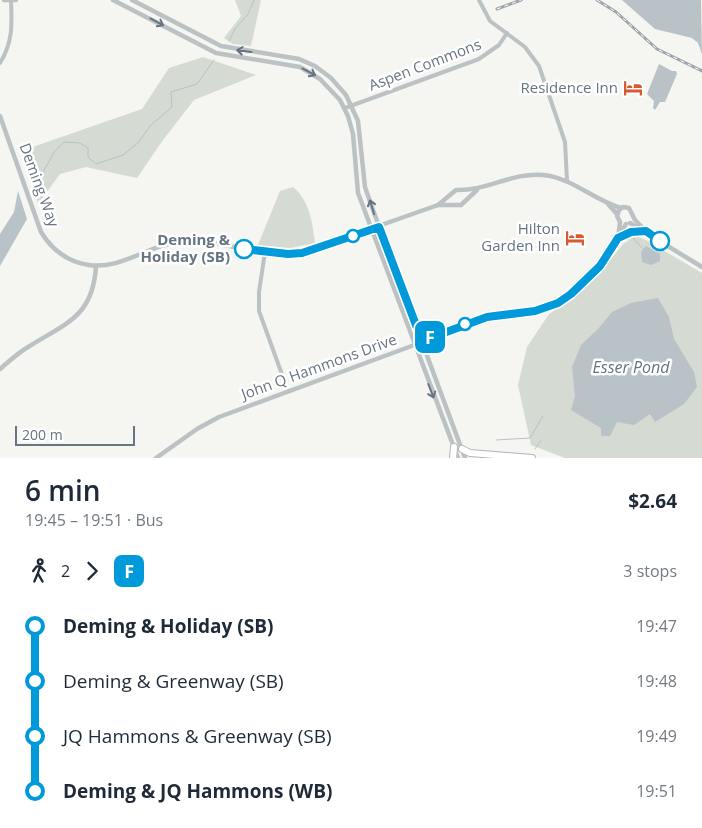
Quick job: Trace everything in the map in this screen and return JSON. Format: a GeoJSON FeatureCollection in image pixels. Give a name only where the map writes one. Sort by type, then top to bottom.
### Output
{"type":"FeatureCollection","features":[{"type":"Feature","properties":{"kind":"highway"},"geometry":{"type":"LineString","coordinates":[[453,458],[454,448]]}},
{"type":"Feature","properties":{"kind":"highway"},"geometry":{"type":"LineString","coordinates":[[462,449],[470,453],[532,458]]}},
{"type":"Feature","properties":{"kind":"highway"},"geometry":{"type":"LineString","coordinates":[[475,458],[516,458]]}},
{"type":"Feature","properties":{"kind":"street"},"geometry":{"type":"LineString","coordinates":[[4,0],[16,0]]}},
{"type":"Feature","properties":{"kind":"street"},"geometry":{"type":"LineString","coordinates":[[0,62],[7,51],[11,37],[11,0]]}},
{"type":"Feature","properties":{"kind":"street"},"geometry":{"type":"LineString","coordinates":[[114,0],[216,53],[288,64],[305,70],[328,85],[345,108],[353,134],[358,193],[458,458]]}},
{"type":"Feature","properties":{"kind":"street"},"geometry":{"type":"LineString","coordinates":[[132,0],[221,46],[282,55],[309,63],[340,86],[352,104],[360,128],[365,187],[466,458]]}},
{"type":"Feature","properties":{"kind":"street"},"geometry":{"type":"LineString","coordinates":[[479,0],[490,21],[530,52],[539,66],[565,142],[568,180]]}},
{"type":"Feature","properties":{"kind":"street","name":"Aspen Commons"},"geometry":{"type":"LineString","coordinates":[[345,108],[479,59],[498,45],[507,33]]}},
{"type":"Feature","properties":{"kind":"street","name":"Deming Way"},"geometry":{"type":"LineString","coordinates":[[0,116],[38,224],[45,238],[56,250],[69,259],[96,266],[113,263],[178,242],[205,243],[265,252],[302,253],[438,205],[461,205],[477,190]]}},
{"type":"Feature","properties":{"kind":"street","name":"Deming Way"},"geometry":{"type":"LineString","coordinates":[[438,205],[453,191],[477,190],[529,175],[542,175],[568,180],[608,204],[621,208]]}},
{"type":"Feature","properties":{"kind":"street","name":"Deming Way"},"geometry":{"type":"LineString","coordinates":[[608,204],[617,214]]}},
{"type":"Feature","properties":{"kind":"street"},"geometry":{"type":"LineString","coordinates":[[646,231],[629,208],[621,208],[617,214],[620,222],[628,223],[646,231],[702,267]]}},
{"type":"Feature","properties":{"kind":"street"},"geometry":{"type":"LineString","coordinates":[[628,223],[634,217]]}},
{"type":"Feature","properties":{"kind":"street","name":"John Q Hammons Drive"},"geometry":{"type":"LineString","coordinates":[[618,238],[620,222]]}},
{"type":"Feature","properties":{"kind":"street","name":"John Q Hammons Drive"},"geometry":{"type":"LineString","coordinates":[[156,458],[210,420],[487,317],[535,311],[558,303],[571,294],[600,266],[628,223]]}},
{"type":"Feature","properties":{"kind":"street"},"geometry":{"type":"LineString","coordinates":[[618,238],[631,232],[646,231]]}},
{"type":"Feature","properties":{"kind":"street"},"geometry":{"type":"LineString","coordinates":[[265,252],[259,292],[259,311],[288,391]]}},
{"type":"Feature","properties":{"kind":"street"},"geometry":{"type":"LineString","coordinates":[[0,369],[26,348],[78,315],[91,295],[96,266]]}},
{"type":"Feature","properties":{"kind":"shaded area"},"geometry":{"type":"Polygon","coordinates":[[[235,0],[261,0],[251,46],[233,44],[224,38],[241,16],[235,0]]]}},
{"type":"Feature","properties":{"kind":"shaded area"},"geometry":{"type":"Polygon","coordinates":[[[203,57],[256,75],[194,100],[137,178],[86,167],[60,174],[38,204],[21,151],[142,109],[169,68],[203,57]]]}},
{"type":"Feature","properties":{"kind":"shaded area"},"geometry":{"type":"Polygon","coordinates":[[[293,187],[307,206],[315,243],[290,248],[258,245],[280,191],[293,187]]]}},
{"type":"Feature","properties":{"kind":"shaded area"},"geometry":{"type":"Polygon","coordinates":[[[635,236],[644,239],[702,273],[702,458],[565,458],[531,445],[518,385],[527,347],[549,314],[575,296],[608,263],[623,244],[635,236]]]}},
{"type":"Feature","properties":{"kind":"water"},"geometry":{"type":"Polygon","coordinates":[[[622,0],[701,0],[702,54],[698,43],[692,38],[655,29],[622,0]]]}},
{"type":"Feature","properties":{"kind":"water"},"geometry":{"type":"Polygon","coordinates":[[[659,64],[672,71],[676,71],[677,74],[665,102],[660,102],[655,110],[653,108],[654,101],[647,94],[659,64]]]}},
{"type":"Feature","properties":{"kind":"water"},"geometry":{"type":"Polygon","coordinates":[[[18,191],[27,219],[0,266],[0,234],[14,212],[18,191]]]}},
{"type":"Feature","properties":{"kind":"water"},"geometry":{"type":"Polygon","coordinates":[[[646,246],[660,254],[660,261],[651,265],[642,262],[641,252],[646,246]]]}},
{"type":"Feature","properties":{"kind":"water","name":"Esser Pond"},"geometry":{"type":"Polygon","coordinates":[[[658,298],[669,317],[674,339],[694,372],[697,387],[684,404],[655,422],[650,414],[634,425],[617,422],[610,436],[601,436],[601,428],[571,410],[575,396],[572,367],[581,345],[612,312],[631,303],[658,298]]]}},
{"type":"Feature","properties":{"kind":"waterway"},"geometry":{"type":"LineString","coordinates":[[229,41],[235,29],[248,14],[254,0]]}},
{"type":"Feature","properties":{"kind":"waterway"},"geometry":{"type":"LineString","coordinates":[[33,190],[55,151],[64,142],[80,143],[88,148],[88,157],[96,164],[123,155],[139,142],[150,126],[172,107],[171,92],[197,84],[214,60]]}},
{"type":"Feature","properties":{"kind":"waterway"},"geometry":{"type":"LineString","coordinates":[[633,238],[643,249]]}},
{"type":"Feature","properties":{"kind":"waterway"},"geometry":{"type":"LineString","coordinates":[[496,440],[530,438],[543,416]]}},
{"type":"Feature","properties":{"kind":"waterway"},"geometry":{"type":"LineString","coordinates":[[535,449],[541,440]]}},
{"type":"Feature","properties":{"kind":"railway"},"geometry":{"type":"LineString","coordinates":[[497,9],[521,0]]}},
{"type":"Feature","properties":{"kind":"railway"},"geometry":{"type":"LineString","coordinates":[[597,0],[616,12],[657,49],[702,71]]}},
{"type":"Feature","properties":{"kind":"bus line","name":"F"},"geometry":{"type":"LineString","coordinates":[[244,249],[288,254],[302,253],[379,227],[422,341],[487,317],[525,313],[544,309],[558,303],[571,294],[600,266],[611,252],[618,238],[626,234],[634,231],[646,231],[660,241]]}},
{"type":"Feature","properties":{"kind":"place","name":"Residence Inn"},"geometry":{"type":"Point","coordinates":[633,88]}},
{"type":"Feature","properties":{"kind":"place","name":"Hilton Garden Inn"},"geometry":{"type":"Point","coordinates":[575,238]}},
{"type":"Feature","properties":{"kind":"place","name":"Deming & Holiday (SB)"},"geometry":{"type":"Point","coordinates":[244,249]}}]}
